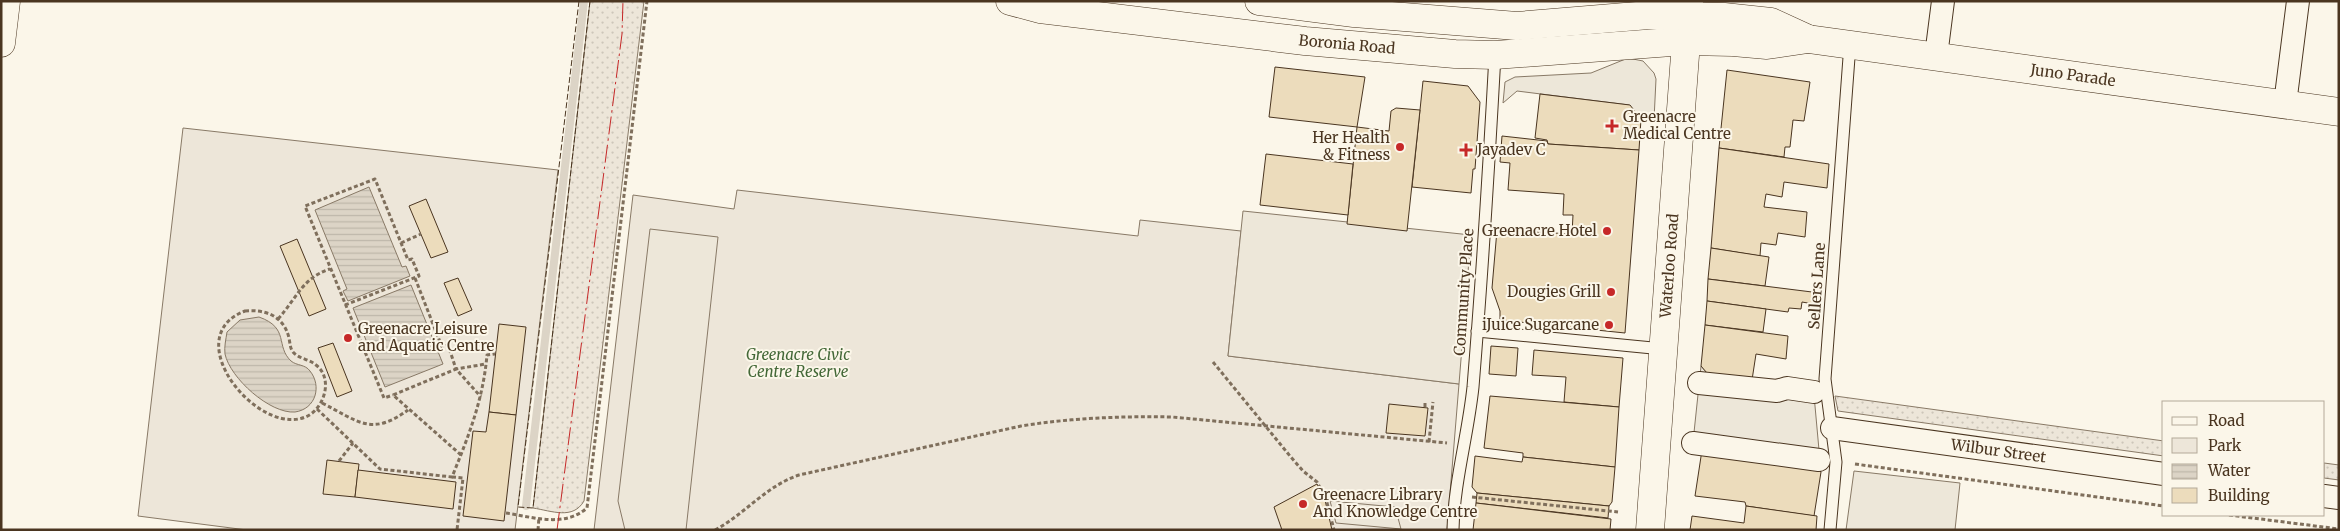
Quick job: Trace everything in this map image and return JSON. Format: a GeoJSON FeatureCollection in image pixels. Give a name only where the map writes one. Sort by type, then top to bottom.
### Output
{"type":"FeatureCollection","features":[{"type":"Feature","properties":{"kind":"main road"},"geometry":{"type":"LineString","coordinates":[[1,43],[6,1]]}},
{"type":"Feature","properties":{"kind":"main road","name":"Boronia Road"},"geometry":{"type":"LineString","coordinates":[[1010,1],[1040,9],[1304,41],[1446,54],[1495,55],[1685,41]]}},
{"type":"Feature","properties":{"kind":"main road"},"geometry":{"type":"LineString","coordinates":[[1259,1],[1354,13],[1507,26],[1649,15],[1688,8]]}},
{"type":"Feature","properties":{"kind":"main road","name":"Juno Parade"},"geometry":{"type":"LineString","coordinates":[[1688,8],[1771,22],[1808,39]]}},
{"type":"Feature","properties":{"kind":"main road","name":"Waterloo Road"},"geometry":{"type":"LineString","coordinates":[[1650,530],[1688,8]]}},
{"type":"Feature","properties":{"kind":"main road","name":"Juno Parade"},"geometry":{"type":"LineString","coordinates":[[1685,41],[1767,45],[1808,39],[2339,112]]}},
{"type":"Feature","properties":{"kind":"street"},"geometry":{"type":"LineString","coordinates":[[1936,56],[1943,1]]}},
{"type":"Feature","properties":{"kind":"street"},"geometry":{"type":"LineString","coordinates":[[2285,104],[2298,1]]}},
{"type":"Feature","properties":{"kind":"street"},"geometry":{"type":"LineString","coordinates":[[1699,382],[1777,392],[1787,388],[1814,392]]}},
{"type":"Feature","properties":{"kind":"street","name":"Wilbur Street"},"geometry":{"type":"LineString","coordinates":[[1832,428],[2162,474]]}},
{"type":"Feature","properties":{"kind":"street"},"geometry":{"type":"LineString","coordinates":[[1693,442],[1819,460]]}},
{"type":"Feature","properties":{"kind":"street"},"geometry":{"type":"LineString","coordinates":[[2325,496],[2339,498]]}},
{"type":"Feature","properties":{"kind":"lane","name":"Sellers Lane"},"geometry":{"type":"LineString","coordinates":[[1830,530],[1836,462],[1826,379],[1850,44]]}},
{"type":"Feature","properties":{"kind":"lane","name":"Community Place"},"geometry":{"type":"LineString","coordinates":[[1453,530],[1455,496],[1465,449],[1472,389],[1495,55]]}},
{"type":"Feature","properties":{"kind":"lane"},"geometry":{"type":"LineString","coordinates":[[1476,331],[1663,349]]}},
{"type":"Feature","properties":{"kind":"path"},"geometry":{"type":"LineString","coordinates":[[506,513],[568,519],[576,517],[586,508],[647,1]]}},
{"type":"Feature","properties":{"kind":"path"},"geometry":{"type":"LineString","coordinates":[[345,305],[419,276],[412,259],[408,260],[375,179],[305,206],[330,269],[345,305],[384,398],[456,369],[486,364]]}},
{"type":"Feature","properties":{"kind":"path"},"geometry":{"type":"LineString","coordinates":[[401,243],[421,234]]}},
{"type":"Feature","properties":{"kind":"path"},"geometry":{"type":"LineString","coordinates":[[278,319],[308,279],[316,273],[330,269]]}},
{"type":"Feature","properties":{"kind":"path"},"geometry":{"type":"LineString","coordinates":[[415,278],[442,347],[448,345],[456,369],[481,397]]}},
{"type":"Feature","properties":{"kind":"path"},"geometry":{"type":"LineString","coordinates":[[245,311],[268,312],[278,319],[285,328],[292,351],[316,365],[323,372],[325,394],[322,403],[318,409],[309,415],[299,418],[284,418],[268,413],[247,399],[223,368],[220,356],[221,333],[226,323],[234,315],[245,311]]}},
{"type":"Feature","properties":{"kind":"path"},"geometry":{"type":"LineString","coordinates":[[452,477],[475,419],[481,397],[487,355],[496,354]]}},
{"type":"Feature","properties":{"kind":"path"},"geometry":{"type":"LineString","coordinates":[[1213,362],[1264,426],[1303,471],[1322,489],[1334,530]]}},
{"type":"Feature","properties":{"kind":"path"},"geometry":{"type":"LineString","coordinates":[[393,395],[461,455]]}},
{"type":"Feature","properties":{"kind":"path"},"geometry":{"type":"LineString","coordinates":[[1424,408],[1425,402]]}},
{"type":"Feature","properties":{"kind":"path"},"geometry":{"type":"LineString","coordinates":[[1429,442],[1433,402]]}},
{"type":"Feature","properties":{"kind":"path"},"geometry":{"type":"LineString","coordinates":[[322,403],[369,425],[388,423],[408,410]]}},
{"type":"Feature","properties":{"kind":"path"},"geometry":{"type":"LineString","coordinates":[[318,409],[380,468],[463,478],[458,530]]}},
{"type":"Feature","properties":{"kind":"path"},"geometry":{"type":"LineString","coordinates":[[715,530],[745,511],[770,488],[783,480],[1021,426],[1057,420],[1126,416],[1172,417],[1422,438],[1429,442],[1447,444]]}},
{"type":"Feature","properties":{"kind":"path"},"geometry":{"type":"LineString","coordinates":[[340,461],[353,443]]}},
{"type":"Feature","properties":{"kind":"path"},"geometry":{"type":"LineString","coordinates":[[1850,464],[2162,506]]}},
{"type":"Feature","properties":{"kind":"path"},"geometry":{"type":"LineString","coordinates":[[1455,496],[1618,512]]}},
{"type":"Feature","properties":{"kind":"path"},"geometry":{"type":"LineString","coordinates":[[2237,516],[2339,529]]}},
{"type":"Feature","properties":{"kind":"path"},"geometry":{"type":"LineString","coordinates":[[538,530],[539,517]]}},
{"type":"Feature","properties":{"kind":"green space"},"geometry":{"type":"Polygon","coordinates":[[[590,1],[644,1],[584,501],[574,511],[562,513],[533,508],[590,1]]]}},
{"type":"Feature","properties":{"kind":"green space","name":"Greenacre Leisure and Aquatic Centre"},"geometry":{"type":"Polygon","coordinates":[[[183,128],[558,170],[515,530],[247,530],[138,516],[183,128]]]}},
{"type":"Feature","properties":{"kind":"green space","name":"Greenacre Civic Centre Reserve"},"geometry":{"type":"Polygon","coordinates":[[[737,190],[1138,236],[1140,220],[1241,231],[1228,356],[1459,384],[1447,530],[594,530],[633,195],[734,209],[737,190]]]}},
{"type":"Feature","properties":{"kind":"green space"},"geometry":{"type":"Polygon","coordinates":[[[1835,396],[2162,441],[2162,456],[1838,411],[1835,396]]]}},
{"type":"Feature","properties":{"kind":"green space"},"geometry":{"type":"Polygon","coordinates":[[[2325,463],[2339,465],[2339,480],[2325,478],[2325,463]]]}},
{"type":"Feature","properties":{"kind":"shaded area"},"geometry":{"type":"Polygon","coordinates":[[[1628,58],[1643,61],[1654,73],[1656,79],[1654,120],[1641,119],[1629,105],[1517,91],[1503,103],[1505,82],[1515,77],[1591,73],[1628,58]]]}},
{"type":"Feature","properties":{"kind":"shaded area"},"geometry":{"type":"Polygon","coordinates":[[[1243,211],[1471,235],[1459,384],[1228,356],[1243,211]]]}},
{"type":"Feature","properties":{"kind":"shaded area"},"geometry":{"type":"Polygon","coordinates":[[[650,229],[718,237],[686,530],[625,530],[618,501],[650,229]]]}},
{"type":"Feature","properties":{"kind":"shaded area"},"geometry":{"type":"Polygon","coordinates":[[[1701,366],[1707,373],[1813,384],[1821,472],[1693,442],[1701,366]]]}},
{"type":"Feature","properties":{"kind":"shaded area"},"geometry":{"type":"Polygon","coordinates":[[[1854,471],[1960,483],[1955,530],[1846,530],[1854,471]]]}},
{"type":"Feature","properties":{"kind":"shaded area"},"geometry":{"type":"Polygon","coordinates":[[[1330,501],[1395,507],[1401,529],[1336,523],[1330,501]]]}},
{"type":"Feature","properties":{"kind":"water"},"geometry":{"type":"Polygon","coordinates":[[[369,187],[402,267],[406,266],[410,276],[348,301],[343,291],[347,289],[315,210],[369,187]]]}},
{"type":"Feature","properties":{"kind":"water"},"geometry":{"type":"Polygon","coordinates":[[[411,285],[443,364],[385,387],[353,308],[411,285]]]}},
{"type":"Feature","properties":{"kind":"water"},"geometry":{"type":"Polygon","coordinates":[[[259,317],[275,326],[279,332],[286,355],[291,361],[306,367],[314,377],[316,383],[315,396],[312,402],[302,410],[295,412],[285,411],[263,401],[252,393],[228,363],[225,354],[227,332],[240,320],[259,317]]]}},
{"type":"Feature","properties":{"kind":"building"},"geometry":{"type":"Polygon","coordinates":[[[1275,67],[1365,77],[1357,127],[1269,117],[1275,67]]]}},
{"type":"Feature","properties":{"kind":"building"},"geometry":{"type":"Polygon","coordinates":[[[1727,70],[1810,82],[1804,121],[1793,120],[1790,147],[1785,147],[1784,157],[1719,148],[1727,70]]]}},
{"type":"Feature","properties":{"kind":"building"},"geometry":{"type":"Polygon","coordinates":[[[1423,81],[1468,86],[1480,102],[1475,169],[1473,169],[1471,193],[1412,187],[1423,81]]]}},
{"type":"Feature","properties":{"kind":"building"},"geometry":{"type":"Polygon","coordinates":[[[1540,94],[1630,105],[1641,119],[1639,150],[1548,144],[1547,140],[1535,138],[1540,94]]]}},
{"type":"Feature","properties":{"kind":"building"},"geometry":{"type":"Polygon","coordinates":[[[1396,108],[1420,110],[1407,231],[1347,224],[1357,127],[1389,131],[1391,111],[1396,108]]]}},
{"type":"Feature","properties":{"kind":"building"},"geometry":{"type":"Polygon","coordinates":[[[1502,136],[1547,141],[1548,144],[1639,150],[1625,333],[1500,320],[1500,311],[1492,288],[1497,230],[1572,234],[1573,215],[1563,215],[1564,194],[1508,190],[1510,163],[1500,162],[1502,136]]]}},
{"type":"Feature","properties":{"kind":"building"},"geometry":{"type":"Polygon","coordinates":[[[1719,148],[1829,164],[1827,188],[1784,182],[1782,197],[1766,194],[1764,207],[1807,212],[1805,237],[1778,233],[1776,245],[1761,243],[1760,256],[1711,248],[1719,148]]]}},
{"type":"Feature","properties":{"kind":"building"},"geometry":{"type":"Polygon","coordinates":[[[1266,154],[1353,164],[1348,215],[1260,205],[1266,154]]]}},
{"type":"Feature","properties":{"kind":"building"},"geometry":{"type":"Polygon","coordinates":[[[426,199],[448,252],[431,258],[409,206],[426,199]]]}},
{"type":"Feature","properties":{"kind":"building"},"geometry":{"type":"Polygon","coordinates":[[[297,239],[326,309],[309,316],[280,246],[297,239]]]}},
{"type":"Feature","properties":{"kind":"building"},"geometry":{"type":"Polygon","coordinates":[[[1711,248],[1769,257],[1765,286],[1708,279],[1711,248]]]}},
{"type":"Feature","properties":{"kind":"building"},"geometry":{"type":"Polygon","coordinates":[[[458,278],[472,310],[458,316],[444,283],[458,278]]]}},
{"type":"Feature","properties":{"kind":"building"},"geometry":{"type":"Polygon","coordinates":[[[1708,279],[1820,293],[1819,305],[1802,302],[1801,309],[1789,308],[1788,312],[1707,301],[1708,279]]]}},
{"type":"Feature","properties":{"kind":"building"},"geometry":{"type":"Polygon","coordinates":[[[1707,301],[1766,309],[1763,332],[1705,325],[1707,301]]]}},
{"type":"Feature","properties":{"kind":"building"},"geometry":{"type":"Polygon","coordinates":[[[499,324],[526,327],[516,415],[489,412],[499,324]]]}},
{"type":"Feature","properties":{"kind":"building"},"geometry":{"type":"Polygon","coordinates":[[[1705,325],[1788,336],[1786,359],[1756,354],[1752,380],[1707,373],[1701,366],[1705,325]]]}},
{"type":"Feature","properties":{"kind":"building"},"geometry":{"type":"Polygon","coordinates":[[[333,343],[352,391],[337,397],[318,348],[333,343]]]}},
{"type":"Feature","properties":{"kind":"building"},"geometry":{"type":"Polygon","coordinates":[[[1491,346],[1518,348],[1516,376],[1489,374],[1491,346]]]}},
{"type":"Feature","properties":{"kind":"building"},"geometry":{"type":"Polygon","coordinates":[[[1534,350],[1623,358],[1619,407],[1564,402],[1566,377],[1532,375],[1534,350]]]}},
{"type":"Feature","properties":{"kind":"building"},"geometry":{"type":"Polygon","coordinates":[[[1490,396],[1619,407],[1615,467],[1523,457],[1523,453],[1484,448],[1490,396]]]}},
{"type":"Feature","properties":{"kind":"building"},"geometry":{"type":"Polygon","coordinates":[[[1389,404],[1428,408],[1425,436],[1386,433],[1389,404]]]}},
{"type":"Feature","properties":{"kind":"building"},"geometry":{"type":"Polygon","coordinates":[[[489,412],[516,415],[504,521],[463,516],[473,431],[486,432],[489,412]]]}},
{"type":"Feature","properties":{"kind":"building"},"geometry":{"type":"Polygon","coordinates":[[[1702,450],[1815,466],[1821,472],[1814,516],[1746,506],[1745,502],[1695,496],[1702,450]]]}},
{"type":"Feature","properties":{"kind":"building"},"geometry":{"type":"Polygon","coordinates":[[[1475,456],[1522,462],[1523,457],[1615,467],[1612,502],[1609,506],[1477,493],[1472,487],[1475,456]]]}},
{"type":"Feature","properties":{"kind":"building"},"geometry":{"type":"Polygon","coordinates":[[[327,460],[359,464],[355,497],[323,494],[327,460]]]}},
{"type":"Feature","properties":{"kind":"building"},"geometry":{"type":"Polygon","coordinates":[[[358,470],[456,482],[453,509],[355,497],[358,470]]]}},
{"type":"Feature","properties":{"kind":"building","name":"Greenacre Library And Knowledge Centre"},"geometry":{"type":"Polygon","coordinates":[[[1317,484],[1325,500],[1332,530],[1282,530],[1274,507],[1317,484]]]}},
{"type":"Feature","properties":{"kind":"building"},"geometry":{"type":"Polygon","coordinates":[[[1477,493],[1609,506],[1608,518],[1476,503],[1477,493]]]}},
{"type":"Feature","properties":{"kind":"building"},"geometry":{"type":"Polygon","coordinates":[[[1476,503],[1611,519],[1610,530],[1473,530],[1476,503]]]}},
{"type":"Feature","properties":{"kind":"building"},"geometry":{"type":"Polygon","coordinates":[[[1746,506],[1817,516],[1816,530],[1690,530],[1692,516],[1744,523],[1746,506]]]}},
{"type":"Feature","properties":{"kind":"waterway"},"geometry":{"type":"LineString","coordinates":[[526,506],[584,1]]}},
{"type":"Feature","properties":{"kind":"fence"},"geometry":{"type":"LineString","coordinates":[[579,1],[518,507],[533,508],[590,1]]}},
{"type":"Feature","properties":{"kind":"power"},"geometry":{"type":"LineString","coordinates":[[557,530],[622,34],[623,1]]}},
{"type":"Feature","properties":{"kind":"place","name":"Greenacre Medical Centre"},"geometry":{"type":"Point","coordinates":[1612,126]}},
{"type":"Feature","properties":{"kind":"place","name":"Her Health & Fitness"},"geometry":{"type":"Point","coordinates":[1400,147]}},
{"type":"Feature","properties":{"kind":"place","name":"Jayadev C"},"geometry":{"type":"Point","coordinates":[1466,150]}},
{"type":"Feature","properties":{"kind":"place","name":"Greenacre Hotel"},"geometry":{"type":"Point","coordinates":[1607,231]}},
{"type":"Feature","properties":{"kind":"place","name":"Dougies Grill"},"geometry":{"type":"Point","coordinates":[1611,292]}},
{"type":"Feature","properties":{"kind":"place","name":"iJuice Sugarcane"},"geometry":{"type":"Point","coordinates":[1609,325]}},
{"type":"Feature","properties":{"kind":"place","name":"Greenacre Leisure and Aquatic Centre"},"geometry":{"type":"Point","coordinates":[348,338]}},
{"type":"Feature","properties":{"kind":"place","name":"Greenacre Library And Knowledge Centre"},"geometry":{"type":"Point","coordinates":[1303,504]}}]}
